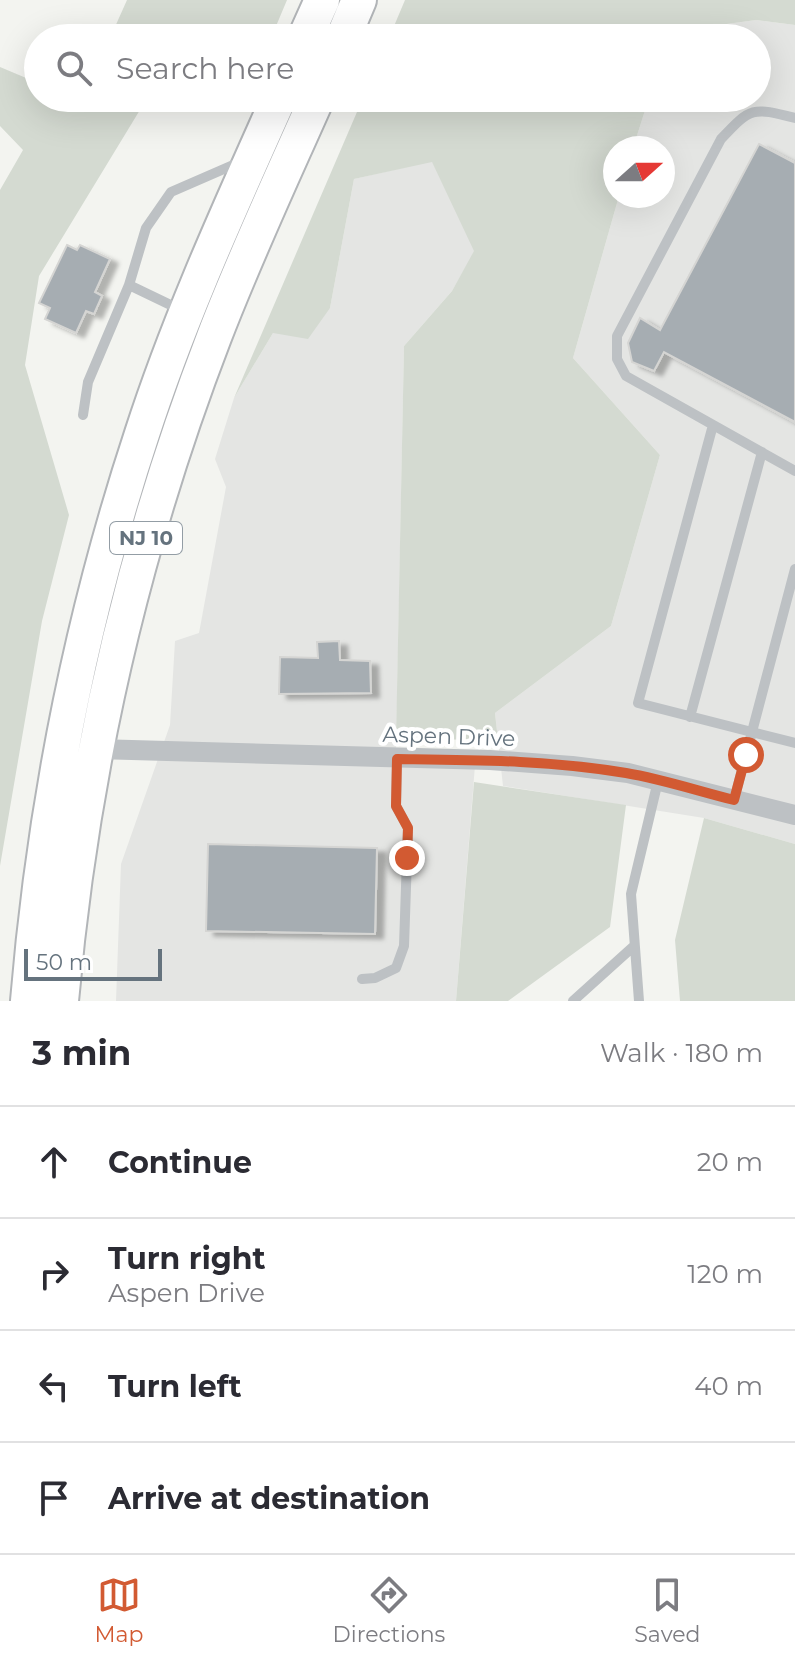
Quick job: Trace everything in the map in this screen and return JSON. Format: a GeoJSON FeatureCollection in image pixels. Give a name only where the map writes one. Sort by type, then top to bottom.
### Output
{"type":"FeatureCollection","features":[{"type":"Feature","properties":{"kind":"highway"},"geometry":{"type":"LineString","coordinates":[[311,24],[322,0]]}},
{"type":"Feature","properties":{"kind":"highway"},"geometry":{"type":"LineString","coordinates":[[349,24],[359,0]]}},
{"type":"Feature","properties":{"kind":"highway","name":"NJ 10"},"geometry":{"type":"LineString","coordinates":[[28,1001],[42,872],[80,662],[142,433],[242,161],[271,112]]}},
{"type":"Feature","properties":{"kind":"highway","name":"NJ 10"},"geometry":{"type":"LineString","coordinates":[[61,1001],[74,876],[105,697],[125,614],[179,434],[219,324],[311,112]]}},
{"type":"Feature","properties":{"kind":"street","name":"Aspen Drive"},"geometry":{"type":"LineString","coordinates":[[96,749],[490,760],[572,766],[628,773],[795,815]]}},
{"type":"Feature","properties":{"kind":"lane"},"geometry":{"type":"LineString","coordinates":[[759,112],[745,114],[721,139],[617,336],[617,359],[626,376],[795,471]]}},
{"type":"Feature","properties":{"kind":"lane"},"geometry":{"type":"LineString","coordinates":[[770,112],[795,118]]}},
{"type":"Feature","properties":{"kind":"lane"},"geometry":{"type":"LineString","coordinates":[[83,415],[88,382],[129,285],[146,228],[171,192],[242,161]]}},
{"type":"Feature","properties":{"kind":"lane"},"geometry":{"type":"LineString","coordinates":[[129,285],[187,313]]}},
{"type":"Feature","properties":{"kind":"lane"},"geometry":{"type":"LineString","coordinates":[[713,425],[638,703],[795,743]]}},
{"type":"Feature","properties":{"kind":"lane"},"geometry":{"type":"LineString","coordinates":[[690,717],[762,452]]}},
{"type":"Feature","properties":{"kind":"lane"},"geometry":{"type":"LineString","coordinates":[[734,800],[795,569]]}},
{"type":"Feature","properties":{"kind":"lane"},"geometry":{"type":"LineString","coordinates":[[362,979],[375,978],[396,968],[404,946],[408,828],[396,806],[397,759]]}},
{"type":"Feature","properties":{"kind":"lane"},"geometry":{"type":"LineString","coordinates":[[639,1001],[631,894],[658,781]]}},
{"type":"Feature","properties":{"kind":"lane"},"geometry":{"type":"LineString","coordinates":[[573,1001],[634,946]]}},
{"type":"Feature","properties":{"kind":"shaded area"},"geometry":{"type":"Polygon","coordinates":[[[127,0],[287,0],[277,24],[116,24],[127,0]]]}},
{"type":"Feature","properties":{"kind":"shaded area"},"geometry":{"type":"Polygon","coordinates":[[[405,0],[795,0],[795,25],[756,20],[727,24],[395,24],[405,0]]]}},
{"type":"Feature","properties":{"kind":"shaded area"},"geometry":{"type":"Polygon","coordinates":[[[756,20],[795,25],[795,844],[704,818],[503,786],[495,713],[611,626],[660,455],[573,358],[616,208],[675,208],[675,136],[637,136],[645,112],[771,112],[771,24],[727,24],[756,20]]]}},
{"type":"Feature","properties":{"kind":"shaded area"},"geometry":{"type":"Polygon","coordinates":[[[0,67],[24,77],[24,112],[139,112],[39,276],[25,365],[69,515],[42,621],[0,866],[0,190],[23,150],[0,126],[0,67]]]}},
{"type":"Feature","properties":{"kind":"shaded area"},"geometry":{"type":"Polygon","coordinates":[[[357,112],[645,112],[637,136],[603,136],[603,208],[616,208],[573,358],[660,455],[611,626],[495,713],[498,740],[396,739],[404,346],[452,291],[474,251],[432,162],[354,179],[330,308],[308,339],[273,333],[234,398],[357,112]]]}},
{"type":"Feature","properties":{"kind":"shaded area"},"geometry":{"type":"Polygon","coordinates":[[[432,161],[475,251],[452,291],[404,346],[396,753],[476,753],[456,1001],[116,1001],[121,864],[170,725],[175,641],[199,633],[226,487],[215,459],[234,398],[273,333],[330,308],[354,179],[432,161]]]}},
{"type":"Feature","properties":{"kind":"shaded area"},"geometry":{"type":"Polygon","coordinates":[[[474,782],[626,805],[610,927],[508,1001],[456,1001],[474,782]]]}},
{"type":"Feature","properties":{"kind":"shaded area"},"geometry":{"type":"Polygon","coordinates":[[[704,818],[795,844],[795,1001],[680,1001],[675,940],[704,818]]]}},
{"type":"Feature","properties":{"kind":"building"},"geometry":{"type":"Polygon","coordinates":[[[759,144],[795,163],[795,422],[664,352],[654,371],[632,362],[628,343],[640,318],[660,330],[759,144]]]}},
{"type":"Feature","properties":{"kind":"building"},"geometry":{"type":"Polygon","coordinates":[[[67,245],[77,250],[80,245],[110,259],[95,292],[102,296],[94,314],[86,311],[76,333],[45,319],[50,308],[39,303],[67,245]]]}},
{"type":"Feature","properties":{"kind":"building"},"geometry":{"type":"Polygon","coordinates":[[[339,641],[340,660],[370,661],[371,693],[279,694],[280,657],[318,658],[317,642],[339,641]]]}},
{"type":"Feature","properties":{"kind":"building"},"geometry":{"type":"Polygon","coordinates":[[[208,844],[377,848],[375,934],[206,931],[208,844]]]}},
{"type":"Feature","properties":{"kind":"route"},"geometry":{"type":"LineString","coordinates":[[407,858],[408,828],[396,806],[397,759],[490,760],[572,766],[628,773],[734,800],[746,755]]}}]}
